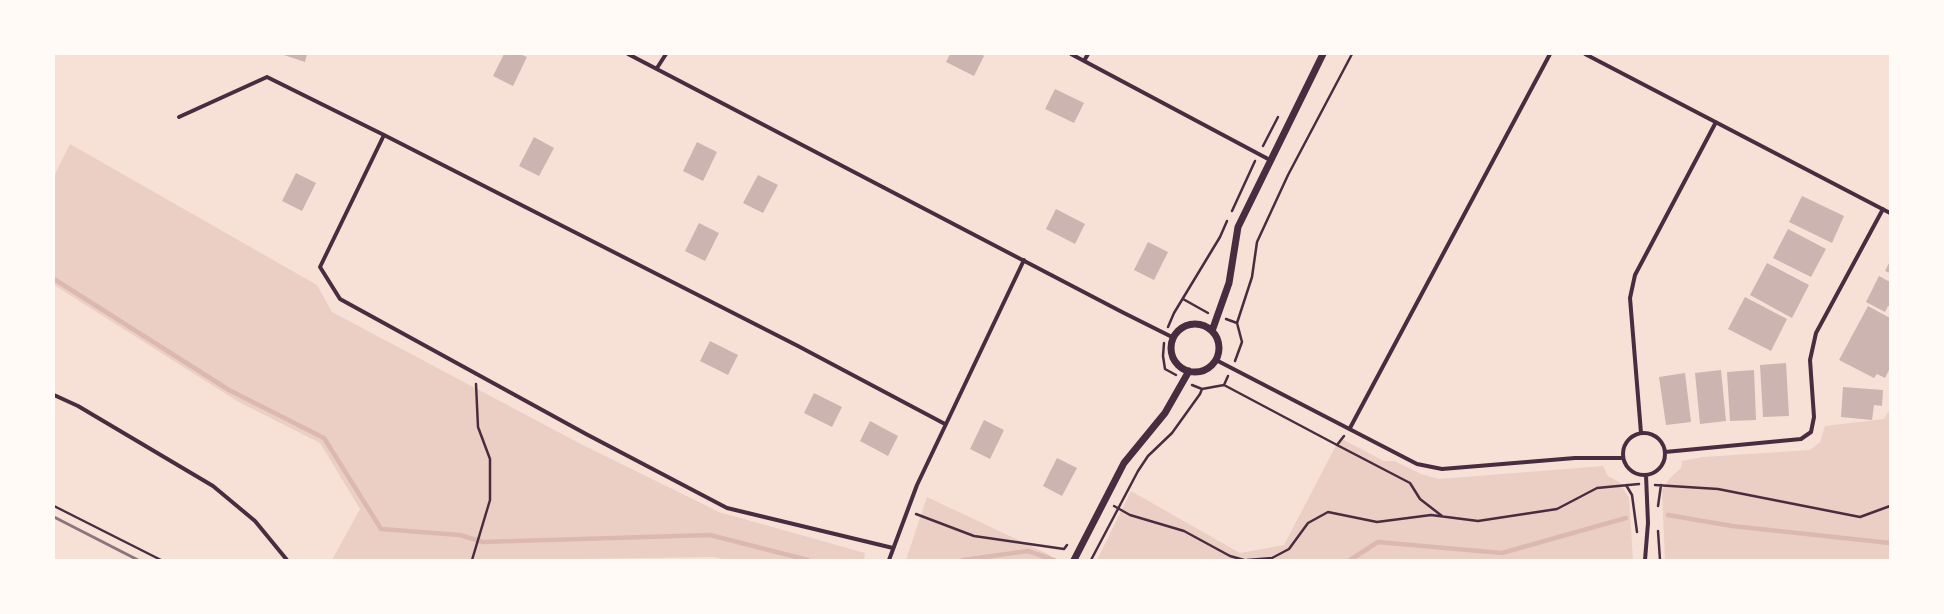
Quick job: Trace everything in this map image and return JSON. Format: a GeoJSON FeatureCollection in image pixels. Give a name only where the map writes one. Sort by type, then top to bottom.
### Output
{"type":"FeatureCollection","features":[{"type":"Feature","properties":{"kind":"street"},"geometry":{"type":"LineString","coordinates":[[628,54],[1174,338]]}},
{"type":"Feature","properties":{"kind":"street"},"geometry":{"type":"LineString","coordinates":[[657,68],[666,54]]}},
{"type":"Feature","properties":{"kind":"street"},"geometry":{"type":"LineString","coordinates":[[1071,54],[1270,160]]}},
{"type":"Feature","properties":{"kind":"street"},"geometry":{"type":"LineString","coordinates":[[1084,61],[1088,54]]}},
{"type":"Feature","properties":{"kind":"street"},"geometry":{"type":"LineString","coordinates":[[1212,331],[1229,283],[1238,227],[1323,54]]}},
{"type":"Feature","properties":{"kind":"street"},"geometry":{"type":"LineString","coordinates":[[1350,428],[1550,54]]}},
{"type":"Feature","properties":{"kind":"street"},"geometry":{"type":"LineString","coordinates":[[1585,54],[1890,213]]}},
{"type":"Feature","properties":{"kind":"street"},"geometry":{"type":"LineString","coordinates":[[179,117],[267,77],[798,346],[945,424]]}},
{"type":"Feature","properties":{"kind":"street"},"geometry":{"type":"LineString","coordinates":[[1641,432],[1630,298],[1635,275],[1716,122]]}},
{"type":"Feature","properties":{"kind":"street"},"geometry":{"type":"LineString","coordinates":[[384,135],[320,267],[340,299],[586,434],[728,508],[893,548]]}},
{"type":"Feature","properties":{"kind":"street"},"geometry":{"type":"LineString","coordinates":[[1665,452],[1801,439],[1811,432],[1814,417],[1810,360],[1816,333],[1883,209]]}},
{"type":"Feature","properties":{"kind":"street"},"geometry":{"type":"LineString","coordinates":[[889,560],[906,510],[945,424],[1024,260]]}},
{"type":"Feature","properties":{"kind":"street"},"geometry":{"type":"LineString","coordinates":[[1194,324],[1202,325],[1212,331],[1217,338],[1219,346],[1216,360],[1211,366],[1204,370],[1190,371],[1176,362],[1172,346],[1174,338],[1179,331],[1186,326],[1194,324]]}},
{"type":"Feature","properties":{"kind":"street"},"geometry":{"type":"LineString","coordinates":[[1216,360],[1417,464],[1442,469],[1575,458],[1623,458]]}},
{"type":"Feature","properties":{"kind":"street"},"geometry":{"type":"LineString","coordinates":[[1074,560],[1124,463],[1165,413],[1190,371]]}},
{"type":"Feature","properties":{"kind":"street"},"geometry":{"type":"LineString","coordinates":[[54,395],[78,406],[213,486],[255,521],[287,560]]}},
{"type":"Feature","properties":{"kind":"street"},"geometry":{"type":"LineString","coordinates":[[1641,432],[1654,435],[1663,446],[1665,452],[1664,458],[1658,469],[1646,475],[1629,469],[1623,458],[1625,444],[1629,439],[1641,432]]}},
{"type":"Feature","properties":{"kind":"street"},"geometry":{"type":"LineString","coordinates":[[1645,559],[1648,523],[1646,475]]}},
{"type":"Feature","properties":{"kind":"path"},"geometry":{"type":"LineString","coordinates":[[1237,323],[1252,277],[1257,242],[1288,175],[1352,54]]}},
{"type":"Feature","properties":{"kind":"path"},"geometry":{"type":"LineString","coordinates":[[473,558],[490,500],[490,459],[478,427],[476,373]]}},
{"type":"Feature","properties":{"kind":"path"},"geometry":{"type":"LineString","coordinates":[[1184,380],[1202,389],[1224,385],[1410,483],[1420,500],[1443,517]]}},
{"type":"Feature","properties":{"kind":"path"},"geometry":{"type":"LineString","coordinates":[[1091,560],[1138,471],[1148,456],[1172,433],[1202,389]]}},
{"type":"Feature","properties":{"kind":"path"},"geometry":{"type":"LineString","coordinates":[[1338,445],[1350,428]]}},
{"type":"Feature","properties":{"kind":"path"},"geometry":{"type":"LineString","coordinates":[[1247,560],[1272,558],[1289,549],[1308,523],[1328,512],[1377,522],[1431,515],[1478,521],[1557,509],[1597,488],[1646,483],[1718,489],[1860,517],[1890,506]]}},
{"type":"Feature","properties":{"kind":"path"},"geometry":{"type":"LineString","coordinates":[[1626,485],[1632,495],[1637,539]]}},
{"type":"Feature","properties":{"kind":"path"},"geometry":{"type":"LineString","coordinates":[[1104,502],[1130,515],[1184,531],[1230,556],[1244,560]]}},
{"type":"Feature","properties":{"kind":"path"},"geometry":{"type":"LineString","coordinates":[[54,506],[161,560]]}},
{"type":"Feature","properties":{"kind":"path"},"geometry":{"type":"LineString","coordinates":[[906,510],[974,536],[1064,549],[1067,545]]}},
{"type":"Feature","properties":{"kind":"shaded area"},"geometry":{"type":"Polygon","coordinates":[[[70,144],[317,285],[332,312],[579,443],[719,512],[865,553],[864,560],[726,560],[714,557],[519,560],[332,560],[360,509],[320,443],[237,401],[54,285],[54,176],[70,144]]]}},
{"type":"Feature","properties":{"kind":"shaded area"},"geometry":{"type":"Polygon","coordinates":[[[1890,409],[1890,560],[1665,560],[1662,490],[1670,478],[1681,468],[1682,461],[1703,457],[1810,450],[1820,442],[1825,426],[1884,419],[1890,409]]]}},
{"type":"Feature","properties":{"kind":"shaded area"},"geometry":{"type":"Polygon","coordinates":[[[1340,438],[1384,461],[1395,461],[1421,474],[1439,479],[1603,466],[1608,476],[1619,482],[1629,498],[1633,560],[1097,560],[1131,491],[1240,553],[1284,545],[1340,438]]]}},
{"type":"Feature","properties":{"kind":"shaded area"},"geometry":{"type":"Polygon","coordinates":[[[927,497],[1050,555],[1047,560],[906,560],[927,497]]]}},
{"type":"Feature","properties":{"kind":"building"},"geometry":{"type":"Polygon","coordinates":[[[281,54],[307,54],[305,62],[281,54]]]}},
{"type":"Feature","properties":{"kind":"building"},"geometry":{"type":"Polygon","coordinates":[[[504,54],[520,54],[527,57],[513,86],[493,76],[504,54]]]}},
{"type":"Feature","properties":{"kind":"building"},"geometry":{"type":"Polygon","coordinates":[[[950,54],[981,54],[984,56],[974,76],[946,62],[950,54]]]}},
{"type":"Feature","properties":{"kind":"building"},"geometry":{"type":"Polygon","coordinates":[[[1055,89],[1084,103],[1074,123],[1045,109],[1055,89]]]}},
{"type":"Feature","properties":{"kind":"building"},"geometry":{"type":"Polygon","coordinates":[[[534,137],[554,148],[539,176],[519,166],[534,137]]]}},
{"type":"Feature","properties":{"kind":"building"},"geometry":{"type":"Polygon","coordinates":[[[697,142],[717,152],[703,181],[683,171],[697,142]]]}},
{"type":"Feature","properties":{"kind":"building"},"geometry":{"type":"Polygon","coordinates":[[[296,173],[316,183],[302,211],[282,201],[296,173]]]}},
{"type":"Feature","properties":{"kind":"building"},"geometry":{"type":"Polygon","coordinates":[[[758,175],[778,185],[763,213],[743,203],[758,175]]]}},
{"type":"Feature","properties":{"kind":"building"},"geometry":{"type":"Polygon","coordinates":[[[1802,196],[1844,216],[1832,243],[1789,222],[1802,196]]]}},
{"type":"Feature","properties":{"kind":"building"},"geometry":{"type":"Polygon","coordinates":[[[1056,209],[1085,224],[1075,244],[1046,229],[1056,209]]]}},
{"type":"Feature","properties":{"kind":"building"},"geometry":{"type":"Polygon","coordinates":[[[699,223],[719,233],[705,261],[685,251],[699,223]]]}},
{"type":"Feature","properties":{"kind":"building"},"geometry":{"type":"Polygon","coordinates":[[[1788,229],[1826,249],[1811,277],[1773,258],[1788,229]]]}},
{"type":"Feature","properties":{"kind":"building"},"geometry":{"type":"Polygon","coordinates":[[[1148,242],[1168,252],[1154,280],[1134,270],[1148,242]]]}},
{"type":"Feature","properties":{"kind":"building"},"geometry":{"type":"Polygon","coordinates":[[[1890,261],[1890,273],[1885,271],[1890,261]]]}},
{"type":"Feature","properties":{"kind":"building"},"geometry":{"type":"Polygon","coordinates":[[[1767,263],[1809,285],[1792,318],[1750,295],[1767,263]]]}},
{"type":"Feature","properties":{"kind":"building"},"geometry":{"type":"Polygon","coordinates":[[[1879,276],[1890,282],[1890,307],[1888,306],[1885,312],[1866,302],[1879,276]]]}},
{"type":"Feature","properties":{"kind":"building"},"geometry":{"type":"Polygon","coordinates":[[[1745,297],[1787,319],[1771,351],[1728,329],[1745,297]]]}},
{"type":"Feature","properties":{"kind":"building"},"geometry":{"type":"Polygon","coordinates":[[[1868,306],[1890,318],[1890,368],[1885,378],[1877,374],[1874,378],[1839,360],[1868,306]]]}},
{"type":"Feature","properties":{"kind":"building"},"geometry":{"type":"Polygon","coordinates":[[[710,341],[738,355],[728,375],[700,361],[710,341]]]}},
{"type":"Feature","properties":{"kind":"building"},"geometry":{"type":"Polygon","coordinates":[[[1786,363],[1789,416],[1763,417],[1760,365],[1786,363]]]}},
{"type":"Feature","properties":{"kind":"building"},"geometry":{"type":"Polygon","coordinates":[[[1721,370],[1726,421],[1700,424],[1695,373],[1721,370]]]}},
{"type":"Feature","properties":{"kind":"building"},"geometry":{"type":"Polygon","coordinates":[[[1754,370],[1756,420],[1730,421],[1727,372],[1754,370]]]}},
{"type":"Feature","properties":{"kind":"building"},"geometry":{"type":"Polygon","coordinates":[[[1685,373],[1691,422],[1666,425],[1659,377],[1685,373]]]}},
{"type":"Feature","properties":{"kind":"building"},"geometry":{"type":"Polygon","coordinates":[[[1843,387],[1883,390],[1882,406],[1874,405],[1872,420],[1841,417],[1843,387]]]}},
{"type":"Feature","properties":{"kind":"building"},"geometry":{"type":"Polygon","coordinates":[[[814,393],[842,407],[832,427],[804,413],[814,393]]]}},
{"type":"Feature","properties":{"kind":"building"},"geometry":{"type":"Polygon","coordinates":[[[984,420],[1004,430],[990,459],[970,449],[984,420]]]}},
{"type":"Feature","properties":{"kind":"building"},"geometry":{"type":"Polygon","coordinates":[[[870,421],[898,436],[888,456],[860,441],[870,421]]]}},
{"type":"Feature","properties":{"kind":"building"},"geometry":{"type":"Polygon","coordinates":[[[1057,458],[1077,468],[1062,496],[1043,486],[1057,458]]]}},
{"type":"Feature","properties":{"kind":"waterway"},"geometry":{"type":"LineString","coordinates":[[54,279],[229,390],[324,438],[381,529],[460,535],[483,542],[710,535],[808,560]]}},
{"type":"Feature","properties":{"kind":"waterway"},"geometry":{"type":"LineString","coordinates":[[1668,515],[1732,526],[1890,543]]}},
{"type":"Feature","properties":{"kind":"waterway"},"geometry":{"type":"LineString","coordinates":[[1350,560],[1378,542],[1502,553],[1626,518]]}},
{"type":"Feature","properties":{"kind":"waterway"},"geometry":{"type":"LineString","coordinates":[[963,560],[1028,551],[1054,560]]}},
{"type":"Feature","properties":{"kind":"railway"},"geometry":{"type":"LineString","coordinates":[[54,517],[138,560]]}}]}
